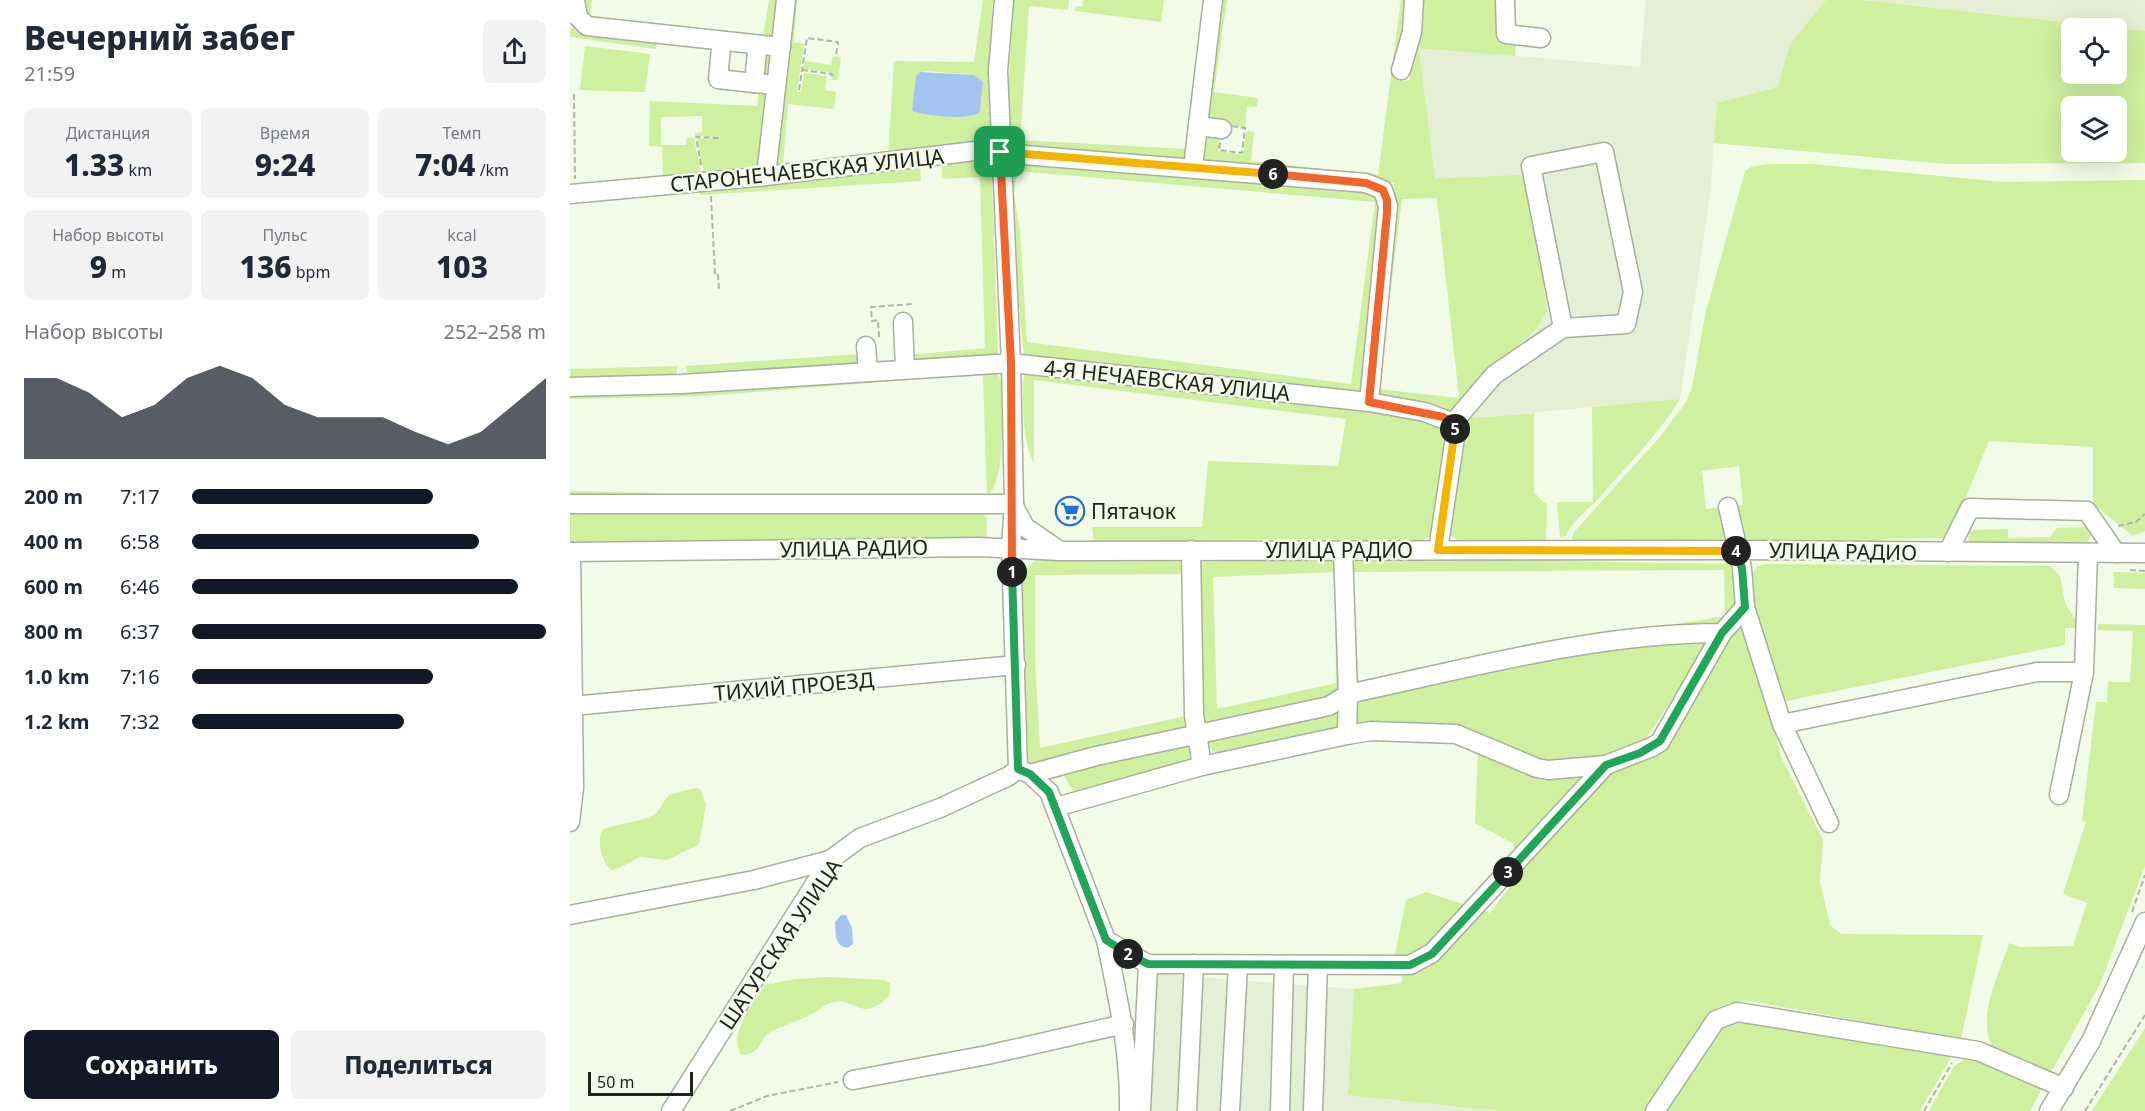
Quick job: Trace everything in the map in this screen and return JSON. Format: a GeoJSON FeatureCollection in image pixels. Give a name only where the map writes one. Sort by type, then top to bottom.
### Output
{"type":"FeatureCollection","features":[{"type":"Feature","properties":{"kind":"street"},"geometry":{"type":"LineString","coordinates":[[766,176],[786,0]]}},
{"type":"Feature","properties":{"kind":"street"},"geometry":{"type":"LineString","coordinates":[[1004,0],[998,71],[1000,152],[1011,363],[1014,504],[1011,547],[1016,665],[1024,771],[1049,792],[1106,940],[1124,1024],[1130,1075],[1129,1111]]}},
{"type":"Feature","properties":{"kind":"street"},"geometry":{"type":"LineString","coordinates":[[1193,167],[1213,0]]}},
{"type":"Feature","properties":{"kind":"street"},"geometry":{"type":"LineString","coordinates":[[1401,70],[1412,32],[1414,0]]}},
{"type":"Feature","properties":{"kind":"street"},"geometry":{"type":"LineString","coordinates":[[1505,0],[1506,34],[1541,38]]}},
{"type":"Feature","properties":{"kind":"street"},"geometry":{"type":"LineString","coordinates":[[575,2],[578,17],[587,26],[781,47]]}},
{"type":"Feature","properties":{"kind":"street"},"geometry":{"type":"LineString","coordinates":[[721,48],[718,79],[777,85]]}},
{"type":"Feature","properties":{"kind":"street"},"geometry":{"type":"LineString","coordinates":[[754,83],[757,51]]}},
{"type":"Feature","properties":{"kind":"street"},"geometry":{"type":"LineString","coordinates":[[1198,126],[1222,127]]}},
{"type":"Feature","properties":{"kind":"street","name":"СТАРОНЕЧАЕВСКАЯ УЛИЦА"},"geometry":{"type":"LineString","coordinates":[[572,194],[766,176],[975,151],[1193,167],[1366,183],[1383,190],[1388,206],[1369,402]]}},
{"type":"Feature","properties":{"kind":"street"},"geometry":{"type":"LineString","coordinates":[[1438,550],[1455,440],[1453,423],[1494,375],[1563,328],[1626,324],[1633,292],[1604,152],[1531,166],[1563,328]]}},
{"type":"Feature","properties":{"kind":"street"},"geometry":{"type":"LineString","coordinates":[[903,322],[905,369]]}},
{"type":"Feature","properties":{"kind":"street"},"geometry":{"type":"LineString","coordinates":[[866,346],[868,372]]}},
{"type":"Feature","properties":{"kind":"street","name":"4-Я НЕЧАЕВСКАЯ УЛИЦА"},"geometry":{"type":"LineString","coordinates":[[570,387],[682,384],[1011,363],[1369,402],[1425,412],[1453,423]]}},
{"type":"Feature","properties":{"kind":"street","name":"УЛИЦА РАДИО"},"geometry":{"type":"LineString","coordinates":[[570,504],[1014,504]]}},
{"type":"Feature","properties":{"kind":"street"},"geometry":{"type":"LineString","coordinates":[[1014,504],[1025,527],[1060,551]]}},
{"type":"Feature","properties":{"kind":"street"},"geometry":{"type":"LineString","coordinates":[[1728,507],[1736,550],[1742,568],[1745,607],[1782,724],[1829,823]]}},
{"type":"Feature","properties":{"kind":"street"},"geometry":{"type":"LineString","coordinates":[[1948,552],[1970,508],[2087,511],[2116,553]]}},
{"type":"Feature","properties":{"kind":"street","name":"УЛИЦА РАДИО"},"geometry":{"type":"LineString","coordinates":[[571,552],[1011,547],[1060,551],[1736,550],[2145,553]]}},
{"type":"Feature","properties":{"kind":"street"},"geometry":{"type":"LineString","coordinates":[[1191,550],[1196,735],[1202,766]]}},
{"type":"Feature","properties":{"kind":"street"},"geometry":{"type":"LineString","coordinates":[[1343,550],[1347,735]]}},
{"type":"Feature","properties":{"kind":"street"},"geometry":{"type":"LineString","coordinates":[[570,822],[574,788],[571,552]]}},
{"type":"Feature","properties":{"kind":"street"},"geometry":{"type":"LineString","coordinates":[[2059,795],[2084,672],[2088,554]]}},
{"type":"Feature","properties":{"kind":"street"},"geometry":{"type":"LineString","coordinates":[[1056,807],[1202,766],[1371,731],[1456,734],[1537,768],[1548,770],[1606,765],[1640,753],[1660,741],[1722,633],[1745,607]]}},
{"type":"Feature","properties":{"kind":"street","name":"ШАТУРСКАЯ УЛИЦА"},"geometry":{"type":"LineString","coordinates":[[671,1111],[830,860],[860,838],[940,808],[1024,771],[1329,705],[1347,694],[1572,647],[1661,634],[1722,633]]}},
{"type":"Feature","properties":{"kind":"street","name":"ТИХИЙ ПРОЕЗД"},"geometry":{"type":"LineString","coordinates":[[572,706],[1016,665]]}},
{"type":"Feature","properties":{"kind":"street"},"geometry":{"type":"LineString","coordinates":[[1782,724],[2037,672],[2084,672]]}},
{"type":"Feature","properties":{"kind":"street"},"geometry":{"type":"LineString","coordinates":[[1106,940],[1148,964],[1410,965],[1432,954],[1606,765]]}},
{"type":"Feature","properties":{"kind":"street"},"geometry":{"type":"LineString","coordinates":[[570,915],[754,880],[830,860]]}},
{"type":"Feature","properties":{"kind":"street"},"geometry":{"type":"LineString","coordinates":[[2049,1111],[2064,1088],[2116,990],[2145,922]]}},
{"type":"Feature","properties":{"kind":"street"},"geometry":{"type":"LineString","coordinates":[[1141,1111],[1148,964]]}},
{"type":"Feature","properties":{"kind":"street"},"geometry":{"type":"LineString","coordinates":[[1187,1111],[1194,964]]}},
{"type":"Feature","properties":{"kind":"street"},"geometry":{"type":"LineString","coordinates":[[1280,1111],[1284,964]]}},
{"type":"Feature","properties":{"kind":"street"},"geometry":{"type":"LineString","coordinates":[[1230,1111],[1238,965]]}},
{"type":"Feature","properties":{"kind":"street"},"geometry":{"type":"LineString","coordinates":[[1312,1111],[1318,965]]}},
{"type":"Feature","properties":{"kind":"street"},"geometry":{"type":"LineString","coordinates":[[1655,1111],[1716,1020],[1737,1012],[1978,1051],[2064,1088]]}},
{"type":"Feature","properties":{"kind":"street"},"geometry":{"type":"LineString","coordinates":[[853,1080],[987,1055],[1124,1024]]}},
{"type":"Feature","properties":{"kind":"path"},"geometry":{"type":"LineString","coordinates":[[799,90],[807,38],[838,42],[836,56]]}},
{"type":"Feature","properties":{"kind":"path"},"geometry":{"type":"LineString","coordinates":[[802,70],[832,74],[831,80]]}},
{"type":"Feature","properties":{"kind":"path"},"geometry":{"type":"LineString","coordinates":[[572,194],[574,94]]}},
{"type":"Feature","properties":{"kind":"path"},"geometry":{"type":"LineString","coordinates":[[1219,150],[1242,153],[1245,128],[1222,127]]}},
{"type":"Feature","properties":{"kind":"path"},"geometry":{"type":"LineString","coordinates":[[719,290],[718,275],[714,275],[707,182],[696,137],[722,138]]}},
{"type":"Feature","properties":{"kind":"path"},"geometry":{"type":"LineString","coordinates":[[866,346],[879,345],[878,320],[872,321],[871,307],[913,304]]}},
{"type":"Feature","properties":{"kind":"path"},"geometry":{"type":"LineString","coordinates":[[2097,525],[2117,526],[2136,522],[2145,514]]}},
{"type":"Feature","properties":{"kind":"path"},"geometry":{"type":"LineString","coordinates":[[2085,1111],[2145,1015]]}},
{"type":"Feature","properties":{"kind":"path"},"geometry":{"type":"LineString","coordinates":[[1924,1111],[1961,1048]]}},
{"type":"Feature","properties":{"kind":"path"},"geometry":{"type":"LineString","coordinates":[[730,1111],[767,1096],[853,1080]]}},
{"type":"Feature","properties":{"kind":"shaded area"},"geometry":{"type":"Polygon","coordinates":[[[1646,0],[1826,0],[1790,44],[1779,87],[1717,103],[1710,195],[1680,399],[1473,418],[1460,398],[1419,47],[1640,67],[1646,0]]]}},
{"type":"Feature","properties":{"kind":"shaded area"},"geometry":{"type":"Polygon","coordinates":[[[1862,0],[2145,0],[2145,31],[2127,29],[2127,18],[2061,18],[2061,22],[1862,0]]]}},
{"type":"Feature","properties":{"kind":"shaded area"},"geometry":{"type":"Polygon","coordinates":[[[1145,973],[1354,989],[1348,1095],[1498,1111],[1138,1111],[1145,973]]]}},
{"type":"Feature","properties":{"kind":"green space"},"geometry":{"type":"Polygon","coordinates":[[[583,0],[592,0],[590,16],[763,37],[769,0],[780,0],[759,165],[704,173],[697,139],[722,137],[695,136],[695,133],[702,132],[702,116],[661,117],[661,145],[686,145],[687,138],[694,138],[701,173],[663,178],[662,147],[649,146],[650,101],[757,106],[763,48],[583,18],[583,0]]]}},
{"type":"Feature","properties":{"kind":"green space"},"geometry":{"type":"Polygon","coordinates":[[[789,0],[797,0],[794,42],[804,44],[797,92],[801,92],[804,73],[827,76],[825,90],[836,92],[834,109],[788,104],[783,165],[888,156],[894,61],[974,62],[983,0],[993,0],[989,67],[991,139],[983,146],[794,168],[780,165],[774,153],[789,0]],[[925,71],[916,76],[912,111],[937,116],[975,115],[980,112],[983,82],[974,75],[925,71]]]}},
{"type":"Feature","properties":{"kind":"green space"},"geometry":{"type":"Polygon","coordinates":[[[1014,0],[1069,0],[1068,10],[1029,6],[1020,140],[1187,149],[1203,0],[1209,0],[1189,161],[1009,147],[1007,109],[1014,0]]]}},
{"type":"Feature","properties":{"kind":"green space"},"geometry":{"type":"Polygon","coordinates":[[[1083,0],[1164,0],[1161,22],[1075,11],[1076,6],[1082,7],[1083,0]]]}},
{"type":"Feature","properties":{"kind":"green space"},"geometry":{"type":"Polygon","coordinates":[[[1219,0],[1227,0],[1214,92],[1258,98],[1257,107],[1247,106],[1245,127],[1210,124],[1208,134],[1220,136],[1218,151],[1243,155],[1246,131],[1254,132],[1251,161],[1378,175],[1401,0],[1411,0],[1403,81],[1410,80],[1417,0],[1497,0],[1499,37],[1516,38],[1515,56],[1419,48],[1435,179],[1519,175],[1530,185],[1547,312],[1535,330],[1484,376],[1456,410],[1442,412],[1381,400],[1373,392],[1393,230],[1394,183],[1201,161],[1219,0]],[[1437,198],[1402,199],[1378,389],[1459,398],[1437,198]]]}},
{"type":"Feature","properties":{"kind":"green space"},"geometry":{"type":"Polygon","coordinates":[[[1826,0],[1862,0],[2061,22],[2061,84],[2127,84],[2127,29],[2145,31],[2145,163],[1946,164],[1714,143],[1717,103],[1778,87],[1790,44],[1826,0]]]}},
{"type":"Feature","properties":{"kind":"green space"},"geometry":{"type":"Polygon","coordinates":[[[570,28],[657,39],[656,49],[570,37],[570,28]]]}},
{"type":"Feature","properties":{"kind":"green space"},"geometry":{"type":"Polygon","coordinates":[[[585,46],[650,54],[645,92],[580,90],[585,46]]]}},
{"type":"Feature","properties":{"kind":"green space"},"geometry":{"type":"Polygon","coordinates":[[[833,56],[841,57],[838,80],[832,80],[833,73],[804,69],[805,61],[831,65],[833,56]]]}},
{"type":"Feature","properties":{"kind":"green space"},"geometry":{"type":"Polygon","coordinates":[[[991,158],[998,355],[909,366],[908,355],[985,348],[980,177],[942,179],[941,161],[991,158]]]}},
{"type":"Feature","properties":{"kind":"green space"},"geometry":{"type":"Polygon","coordinates":[[[1009,158],[1373,190],[1382,203],[1362,393],[1024,356],[1008,191],[1009,158]],[[1017,171],[1014,195],[1020,230],[1027,342],[1351,384],[1375,202],[1017,171]]]}},
{"type":"Feature","properties":{"kind":"green space"},"geometry":{"type":"Polygon","coordinates":[[[920,163],[921,181],[700,195],[699,186],[920,163]]]}},
{"type":"Feature","properties":{"kind":"green space"},"geometry":{"type":"Polygon","coordinates":[[[1767,164],[1811,164],[2005,182],[2145,180],[2145,531],[2133,536],[2093,504],[2093,447],[1989,441],[1951,533],[1944,538],[1883,539],[1864,544],[1739,539],[1734,506],[1743,505],[1739,466],[1702,471],[1706,509],[1722,507],[1727,539],[1575,542],[1572,538],[1574,532],[1660,437],[1686,402],[1692,388],[1705,315],[1745,171],[1751,167],[1767,164]]]}},
{"type":"Feature","properties":{"kind":"green space"},"geometry":{"type":"Polygon","coordinates":[[[860,354],[861,369],[688,375],[686,366],[860,354]]]}},
{"type":"Feature","properties":{"kind":"green space"},"geometry":{"type":"Polygon","coordinates":[[[677,366],[677,374],[673,381],[570,383],[570,369],[677,366]]]}},
{"type":"Feature","properties":{"kind":"green space"},"geometry":{"type":"Polygon","coordinates":[[[992,371],[999,376],[1001,382],[1002,442],[998,475],[987,497],[983,375],[959,377],[959,373],[992,371]]]}},
{"type":"Feature","properties":{"kind":"green space"},"geometry":{"type":"Polygon","coordinates":[[[1027,373],[1374,408],[1436,421],[1447,431],[1432,536],[1420,541],[1283,539],[1094,543],[1092,527],[1202,527],[1208,461],[1338,466],[1346,419],[1034,380],[1034,464],[1027,444],[1024,423],[1023,381],[1027,373]]]}},
{"type":"Feature","properties":{"kind":"green space"},"geometry":{"type":"Polygon","coordinates":[[[881,377],[881,382],[706,396],[570,399],[570,393],[881,377]]]}},
{"type":"Feature","properties":{"kind":"green space"},"geometry":{"type":"Polygon","coordinates":[[[1680,399],[1640,452],[1596,501],[1575,521],[1566,536],[1560,537],[1557,502],[1593,502],[1592,407],[1680,399]]]}},
{"type":"Feature","properties":{"kind":"green space"},"geometry":{"type":"Polygon","coordinates":[[[1470,411],[1473,418],[1534,413],[1534,492],[1543,502],[1547,502],[1546,540],[1460,541],[1449,535],[1465,417],[1470,411]]]}},
{"type":"Feature","properties":{"kind":"green space"},"geometry":{"type":"Polygon","coordinates":[[[570,491],[657,493],[657,501],[570,501],[570,491]]]}},
{"type":"Feature","properties":{"kind":"green space"},"geometry":{"type":"Polygon","coordinates":[[[570,509],[982,512],[987,519],[986,543],[570,545],[570,509]]]}},
{"type":"Feature","properties":{"kind":"green space"},"geometry":{"type":"Polygon","coordinates":[[[2087,527],[2092,534],[2087,542],[1971,543],[1968,540],[1970,531],[1975,530],[2008,529],[2008,538],[2050,537],[2057,528],[2087,527]]]}},
{"type":"Feature","properties":{"kind":"green space"},"geometry":{"type":"Polygon","coordinates":[[[1331,559],[1336,562],[1340,695],[1202,727],[1199,566],[1202,562],[1331,559]],[[1335,572],[1213,577],[1217,709],[1336,683],[1335,572]]]}},
{"type":"Feature","properties":{"kind":"green space"},"geometry":{"type":"Polygon","coordinates":[[[1452,559],[1730,564],[1735,573],[1736,599],[1733,609],[1717,626],[1652,628],[1725,616],[1724,570],[1352,572],[1352,564],[1356,560],[1452,559]]]}},
{"type":"Feature","properties":{"kind":"green space"},"geometry":{"type":"Polygon","coordinates":[[[1036,560],[1180,562],[1190,572],[1194,730],[1040,767],[1029,763],[1023,649],[1023,580],[1026,568],[1036,560]],[[1184,574],[1035,575],[1035,661],[1040,748],[1186,716],[1184,574]]]}},
{"type":"Feature","properties":{"kind":"green space"},"geometry":{"type":"Polygon","coordinates":[[[1765,564],[2050,566],[2060,576],[2065,603],[2081,628],[2065,628],[2065,645],[1781,702],[1752,601],[1749,578],[1758,566],[1765,564]]]}},
{"type":"Feature","properties":{"kind":"green space"},"geometry":{"type":"Polygon","coordinates":[[[2114,572],[2145,573],[2145,589],[2114,588],[2114,572]]]}},
{"type":"Feature","properties":{"kind":"green space"},"geometry":{"type":"Polygon","coordinates":[[[1742,623],[1757,662],[1781,757],[1823,840],[1820,882],[1830,925],[1841,934],[1983,935],[1961,1039],[1743,1001],[1722,1006],[1708,1013],[1647,1111],[1498,1111],[1348,1095],[1354,989],[1402,983],[1402,972],[1395,954],[1406,900],[1426,892],[1490,913],[1514,881],[1514,844],[1475,823],[1478,752],[1512,764],[1632,764],[1742,623]]]}},
{"type":"Feature","properties":{"kind":"green space"},"geometry":{"type":"Polygon","coordinates":[[[2098,624],[2145,625],[2145,866],[2100,984],[2049,1076],[1995,1051],[1989,1039],[1988,1012],[1990,998],[2009,943],[2020,947],[2073,946],[2087,903],[2063,894],[2086,822],[2082,821],[2096,702],[2107,702],[2108,682],[2130,682],[2133,631],[2097,630],[2098,624]]]}},
{"type":"Feature","properties":{"kind":"green space"},"geometry":{"type":"Polygon","coordinates":[[[1712,638],[1646,739],[1615,755],[1549,765],[1498,747],[1352,731],[1351,702],[1372,694],[1640,641],[1712,638]]]}},
{"type":"Feature","properties":{"kind":"green space"},"geometry":{"type":"Polygon","coordinates":[[[1339,708],[1338,729],[1226,754],[1213,751],[1205,740],[1339,708]]]}},
{"type":"Feature","properties":{"kind":"green space"},"geometry":{"type":"Polygon","coordinates":[[[1195,742],[1194,759],[1079,792],[1073,791],[1063,774],[1195,742]]]}},
{"type":"Feature","properties":{"kind":"green space"},"geometry":{"type":"Polygon","coordinates":[[[695,788],[700,789],[706,804],[699,844],[667,860],[640,857],[611,870],[601,851],[602,830],[647,818],[658,811],[669,795],[695,788]]]}},
{"type":"Feature","properties":{"kind":"green space"},"geometry":{"type":"Polygon","coordinates":[[[830,977],[884,980],[890,983],[890,992],[886,999],[869,1009],[846,1002],[830,1003],[810,1015],[772,1031],[754,1052],[741,1055],[738,1047],[740,1028],[765,985],[795,979],[830,977]]]}},
{"type":"Feature","properties":{"kind":"green space"},"geometry":{"type":"Polygon","coordinates":[[[1744,1018],[1951,1057],[1920,1111],[1660,1111],[1721,1030],[1734,1021],[1744,1018]]]}},
{"type":"Feature","properties":{"kind":"green space"},"geometry":{"type":"Polygon","coordinates":[[[2145,1028],[2145,1111],[2092,1111],[2145,1028]]]}},
{"type":"Feature","properties":{"kind":"green space"},"geometry":{"type":"Polygon","coordinates":[[[1969,1057],[2040,1087],[2040,1093],[2030,1111],[1929,1111],[1954,1066],[1969,1057]]]}},
{"type":"Feature","properties":{"kind":"water"},"geometry":{"type":"Polygon","coordinates":[[[920,72],[974,75],[983,82],[980,112],[975,115],[958,117],[927,115],[912,111],[916,76],[920,72]]]}},
{"type":"Feature","properties":{"kind":"water"},"geometry":{"type":"Polygon","coordinates":[[[841,915],[846,915],[852,928],[853,944],[847,948],[838,942],[836,935],[835,922],[841,915]]]}},
{"type":"Feature","properties":{"kind":"place","name":"Пятачок"},"geometry":{"type":"Point","coordinates":[1070,511]}},
{"type":"Feature","properties":{"kind":"route"},"geometry":{"type":"LineString","coordinates":[[1000,152],[1202,168],[1366,183],[1377,186],[1383,190],[1388,206],[1369,402],[1425,412],[1443,417],[1453,423],[1456,431],[1455,440],[1438,550],[1736,550],[1742,568],[1745,607],[1722,633],[1660,741],[1640,753],[1606,765],[1432,954],[1410,965],[1148,964],[1106,940],[1072,846],[1049,792],[1030,774],[1018,769],[1011,547],[1014,504],[1011,363],[1000,152]]}}]}
